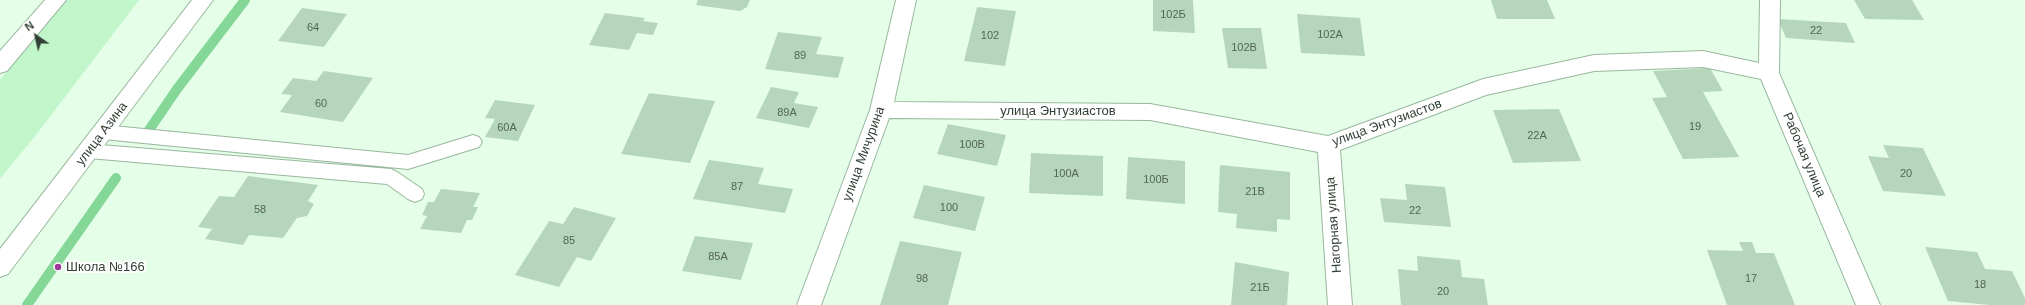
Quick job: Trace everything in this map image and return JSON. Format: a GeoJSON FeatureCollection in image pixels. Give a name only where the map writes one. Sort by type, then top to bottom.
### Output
{"type":"FeatureCollection","features":[{"type":"Feature","properties":{"kind":"street"},"geometry":{"type":"LineString","coordinates":[[0,65],[56,0]]}},
{"type":"Feature","properties":{"kind":"street","name":"улица Азина"},"geometry":{"type":"LineString","coordinates":[[0,267],[203,0]]}},
{"type":"Feature","properties":{"kind":"street","name":"улица Мичурина"},"geometry":{"type":"LineString","coordinates":[[809,305],[881,110],[906,0]]}},
{"type":"Feature","properties":{"kind":"street","name":"Рабочая улица"},"geometry":{"type":"LineString","coordinates":[[1770,0],[1769,73],[1868,305]]}},
{"type":"Feature","properties":{"kind":"street","name":"улица Энтузиастов"},"geometry":{"type":"LineString","coordinates":[[881,110],[1150,112],[1329,145],[1483,87],[1594,63],[1703,59],[1769,73]]}},
{"type":"Feature","properties":{"kind":"street","name":"Нагорная улица"},"geometry":{"type":"LineString","coordinates":[[1329,145],[1340,305]]}},
{"type":"Feature","properties":{"kind":"lane"},"geometry":{"type":"LineString","coordinates":[[103,132],[408,162],[473,142]]}},
{"type":"Feature","properties":{"kind":"lane"},"geometry":{"type":"LineString","coordinates":[[88,152],[391,177],[415,194]]}},
{"type":"Feature","properties":{"kind":"green space"},"geometry":{"type":"Polygon","coordinates":[[[66,0],[139,0],[39,131],[0,179],[0,80],[66,0]]]}},
{"type":"Feature","properties":{"kind":"building"},"geometry":{"type":"Polygon","coordinates":[[[698,0],[750,0],[747,7],[740,11],[696,5],[698,0]]]}},
{"type":"Feature","properties":{"kind":"building"},"geometry":{"type":"Polygon","coordinates":[[[1153,0],[1193,0],[1195,33],[1153,31],[1153,0]]]}},
{"type":"Feature","properties":{"kind":"building"},"geometry":{"type":"Polygon","coordinates":[[[1491,0],[1547,0],[1555,19],[1497,19],[1491,0]]]}},
{"type":"Feature","properties":{"kind":"building"},"geometry":{"type":"Polygon","coordinates":[[[1854,0],[1912,0],[1924,20],[1865,19],[1854,0]]]}},
{"type":"Feature","properties":{"kind":"building"},"geometry":{"type":"Polygon","coordinates":[[[977,7],[1016,11],[1005,66],[964,61],[977,7]]]}},
{"type":"Feature","properties":{"kind":"building"},"geometry":{"type":"Polygon","coordinates":[[[302,8],[347,14],[324,47],[278,41],[302,8]]]}},
{"type":"Feature","properties":{"kind":"building"},"geometry":{"type":"Polygon","coordinates":[[[605,13],[645,18],[643,21],[658,23],[653,35],[637,33],[629,50],[589,45],[605,13]]]}},
{"type":"Feature","properties":{"kind":"building"},"geometry":{"type":"Polygon","coordinates":[[[1297,14],[1360,18],[1365,56],[1301,53],[1297,14]]]}},
{"type":"Feature","properties":{"kind":"building"},"geometry":{"type":"Polygon","coordinates":[[[1778,19],[1846,23],[1855,43],[1786,38],[1778,19]]]}},
{"type":"Feature","properties":{"kind":"building"},"geometry":{"type":"Polygon","coordinates":[[[1222,28],[1261,28],[1267,69],[1228,68],[1222,28]]]}},
{"type":"Feature","properties":{"kind":"building"},"geometry":{"type":"Polygon","coordinates":[[[778,32],[822,37],[816,54],[844,57],[838,78],[765,69],[778,32]]]}},
{"type":"Feature","properties":{"kind":"building"},"geometry":{"type":"Polygon","coordinates":[[[1710,68],[1723,91],[1703,92],[1739,157],[1683,159],[1652,98],[1667,97],[1653,71],[1710,68]]]}},
{"type":"Feature","properties":{"kind":"building"},"geometry":{"type":"Polygon","coordinates":[[[324,71],[373,78],[343,122],[280,112],[292,95],[281,94],[293,78],[316,81],[324,71]]]}},
{"type":"Feature","properties":{"kind":"building"},"geometry":{"type":"Polygon","coordinates":[[[771,87],[799,92],[794,103],[818,107],[809,128],[756,118],[771,87]]]}},
{"type":"Feature","properties":{"kind":"building"},"geometry":{"type":"Polygon","coordinates":[[[649,93],[715,101],[690,163],[621,154],[649,93]]]}},
{"type":"Feature","properties":{"kind":"building"},"geometry":{"type":"Polygon","coordinates":[[[495,100],[535,105],[518,141],[485,137],[495,119],[485,118],[495,100]]]}},
{"type":"Feature","properties":{"kind":"building"},"geometry":{"type":"Polygon","coordinates":[[[1559,109],[1581,161],[1513,163],[1493,110],[1559,109]]]}},
{"type":"Feature","properties":{"kind":"building"},"geometry":{"type":"Polygon","coordinates":[[[948,124],[1006,135],[997,166],[937,154],[948,124]]]}},
{"type":"Feature","properties":{"kind":"building"},"geometry":{"type":"Polygon","coordinates":[[[1883,145],[1923,148],[1946,196],[1883,191],[1868,156],[1889,158],[1883,145]]]}},
{"type":"Feature","properties":{"kind":"building"},"geometry":{"type":"Polygon","coordinates":[[[1031,153],[1103,156],[1103,196],[1029,193],[1031,153]]]}},
{"type":"Feature","properties":{"kind":"building"},"geometry":{"type":"Polygon","coordinates":[[[1128,157],[1185,161],[1185,204],[1126,199],[1128,157]]]}},
{"type":"Feature","properties":{"kind":"building"},"geometry":{"type":"Polygon","coordinates":[[[709,160],[764,168],[758,184],[793,189],[785,213],[693,199],[709,160]]]}},
{"type":"Feature","properties":{"kind":"building"},"geometry":{"type":"Polygon","coordinates":[[[1220,165],[1290,172],[1290,220],[1277,219],[1277,232],[1236,228],[1237,214],[1218,212],[1220,165]]]}},
{"type":"Feature","properties":{"kind":"building"},"geometry":{"type":"Polygon","coordinates":[[[248,176],[318,185],[308,201],[314,204],[307,216],[297,218],[283,238],[249,235],[243,245],[205,239],[212,229],[198,227],[219,196],[234,197],[248,176]]]}},
{"type":"Feature","properties":{"kind":"building"},"geometry":{"type":"Polygon","coordinates":[[[1405,184],[1445,187],[1451,227],[1384,222],[1380,198],[1407,200],[1405,184]]]}},
{"type":"Feature","properties":{"kind":"building"},"geometry":{"type":"Polygon","coordinates":[[[924,185],[985,197],[975,231],[913,218],[924,185]]]}},
{"type":"Feature","properties":{"kind":"building"},"geometry":{"type":"Polygon","coordinates":[[[441,189],[480,193],[473,207],[478,207],[472,220],[467,220],[461,233],[420,229],[427,216],[422,215],[428,202],[434,202],[441,189]]]}},
{"type":"Feature","properties":{"kind":"building"},"geometry":{"type":"Polygon","coordinates":[[[574,207],[616,218],[591,261],[577,257],[559,287],[515,275],[549,221],[563,224],[574,207]]]}},
{"type":"Feature","properties":{"kind":"building"},"geometry":{"type":"Polygon","coordinates":[[[695,236],[753,243],[741,280],[682,271],[695,236]]]}},
{"type":"Feature","properties":{"kind":"building"},"geometry":{"type":"Polygon","coordinates":[[[900,241],[962,252],[948,305],[880,305],[900,241]]]}},
{"type":"Feature","properties":{"kind":"building"},"geometry":{"type":"Polygon","coordinates":[[[1739,242],[1752,242],[1756,253],[1774,253],[1795,305],[1727,305],[1707,250],[1743,251],[1739,242]]]}},
{"type":"Feature","properties":{"kind":"building"},"geometry":{"type":"Polygon","coordinates":[[[1925,247],[1977,252],[1985,269],[2012,271],[2025,298],[2025,305],[1989,305],[1948,301],[1925,247]]]}},
{"type":"Feature","properties":{"kind":"building"},"geometry":{"type":"Polygon","coordinates":[[[1417,256],[1460,260],[1462,277],[1484,279],[1488,305],[1401,305],[1398,269],[1418,271],[1417,256]]]}},
{"type":"Feature","properties":{"kind":"building"},"geometry":{"type":"Polygon","coordinates":[[[1235,262],[1289,272],[1287,305],[1231,305],[1235,262]]]}},
{"type":"Feature","properties":{"kind":"waterway"},"geometry":{"type":"LineString","coordinates":[[147,133],[177,89],[245,0]]}},
{"type":"Feature","properties":{"kind":"waterway"},"geometry":{"type":"LineString","coordinates":[[27,305],[116,178]]}},
{"type":"Feature","properties":{"kind":"place","name":"Школа №166"},"geometry":{"type":"Point","coordinates":[58,267]}}]}
